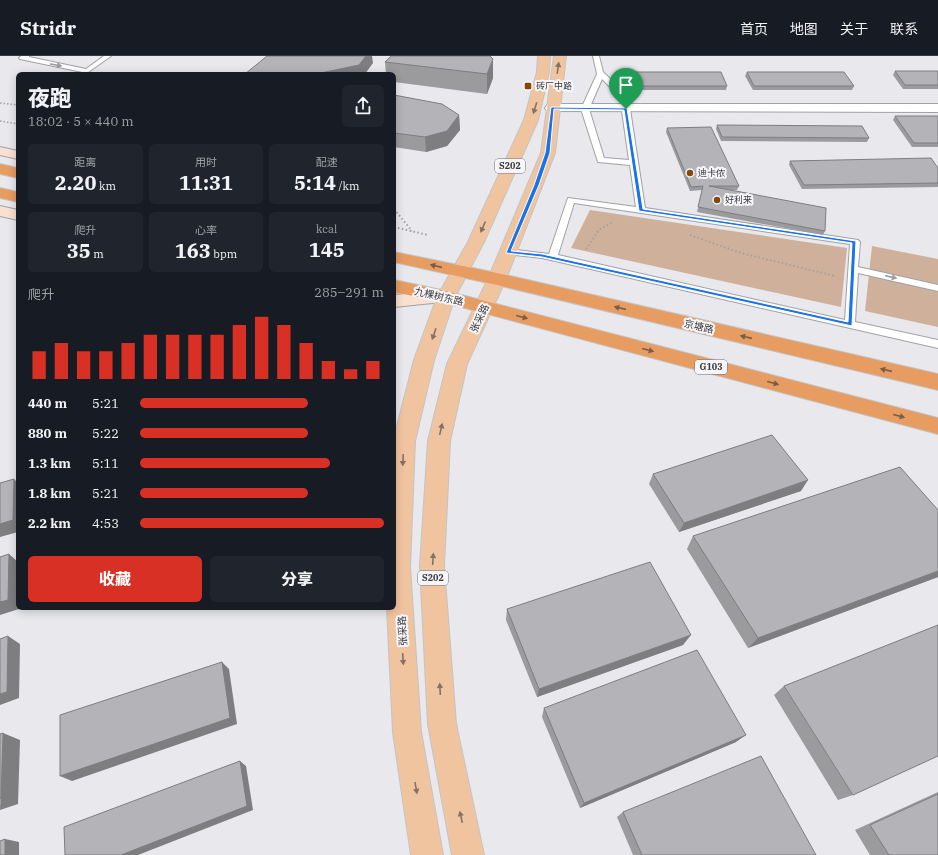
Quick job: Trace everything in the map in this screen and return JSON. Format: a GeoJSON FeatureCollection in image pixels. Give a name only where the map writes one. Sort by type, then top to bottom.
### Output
{"type":"FeatureCollection","features":[{"type":"Feature","properties":{"kind":"highway"},"geometry":{"type":"LineString","coordinates":[[0,169],[16,173]]}},
{"type":"Feature","properties":{"kind":"highway"},"geometry":{"type":"LineString","coordinates":[[0,193],[16,197]]}},
{"type":"Feature","properties":{"kind":"highway"},"geometry":{"type":"LineString","coordinates":[[396,257],[459,271]]}},
{"type":"Feature","properties":{"kind":"highway","name":"京塘路"},"geometry":{"type":"LineString","coordinates":[[459,271],[938,382]]}},
{"type":"Feature","properties":{"kind":"highway","name":"九棵树东路"},"geometry":{"type":"LineString","coordinates":[[396,286],[484,307]]}},
{"type":"Feature","properties":{"kind":"highway","name":"G103"},"geometry":{"type":"LineString","coordinates":[[484,307],[938,426]]}},
{"type":"Feature","properties":{"kind":"main road","name":"S202"},"geometry":{"type":"LineString","coordinates":[[459,271],[476,242],[531,120],[536,105],[543,72],[544,56]]}},
{"type":"Feature","properties":{"kind":"main road","name":"S202"},"geometry":{"type":"LineString","coordinates":[[497,279],[548,153],[552,108],[560,56]]}},
{"type":"Feature","properties":{"kind":"main road","name":"张采路"},"geometry":{"type":"LineString","coordinates":[[427,855],[407,732],[398,568],[404,441],[424,360],[446,297],[459,271]]}},
{"type":"Feature","properties":{"kind":"main road","name":"张采路"},"geometry":{"type":"LineString","coordinates":[[468,855],[442,724],[432,566],[439,441],[457,364],[497,279]]}},
{"type":"Feature","properties":{"kind":"street"},"geometry":{"type":"LineString","coordinates":[[552,108],[938,108]]}},
{"type":"Feature","properties":{"kind":"street"},"geometry":{"type":"LineString","coordinates":[[0,151],[16,155]]}},
{"type":"Feature","properties":{"kind":"street"},"geometry":{"type":"LineString","coordinates":[[0,211],[16,215]]}},
{"type":"Feature","properties":{"kind":"street"},"geometry":{"type":"LineString","coordinates":[[396,301],[446,297]]}},
{"type":"Feature","properties":{"kind":"lane"},"geometry":{"type":"LineString","coordinates":[[26,56],[22,58],[87,71],[108,56]]}},
{"type":"Feature","properties":{"kind":"lane"},"geometry":{"type":"LineString","coordinates":[[596,56],[601,74],[624,96],[641,210]]}},
{"type":"Feature","properties":{"kind":"lane"},"geometry":{"type":"LineString","coordinates":[[601,74],[585,109],[601,160],[634,163]]}},
{"type":"Feature","properties":{"kind":"lane"},"geometry":{"type":"LineString","coordinates":[[552,258],[571,200],[855,242],[850,325]]}},
{"type":"Feature","properties":{"kind":"lane"},"geometry":{"type":"LineString","coordinates":[[508,252],[552,258],[938,344]]}},
{"type":"Feature","properties":{"kind":"lane"},"geometry":{"type":"LineString","coordinates":[[853,268],[938,288]]}},
{"type":"Feature","properties":{"kind":"path"},"geometry":{"type":"LineString","coordinates":[[0,103],[16,105]]}},
{"type":"Feature","properties":{"kind":"path"},"geometry":{"type":"LineString","coordinates":[[0,121],[16,124]]}},
{"type":"Feature","properties":{"kind":"path"},"geometry":{"type":"LineString","coordinates":[[396,211],[412,231]]}},
{"type":"Feature","properties":{"kind":"path"},"geometry":{"type":"LineString","coordinates":[[582,254],[599,230],[618,219]]}},
{"type":"Feature","properties":{"kind":"path"},"geometry":{"type":"LineString","coordinates":[[396,227],[428,235]]}},
{"type":"Feature","properties":{"kind":"path"},"geometry":{"type":"LineString","coordinates":[[686,234],[742,253],[853,280]]}},
{"type":"Feature","properties":{"kind":"shaded area"},"geometry":{"type":"Polygon","coordinates":[[[590,210],[847,248],[841,307],[571,248],[590,210]]]}},
{"type":"Feature","properties":{"kind":"shaded area"},"geometry":{"type":"Polygon","coordinates":[[[872,246],[938,259],[938,327],[865,311],[872,246]]]}},
{"type":"Feature","properties":{"kind":"building"},"geometry":{"type":"Polygon","coordinates":[[[267,56],[366,56],[359,65],[326,72],[247,72],[267,56]]]}},
{"type":"Feature","properties":{"kind":"building"},"geometry":{"type":"Polygon","coordinates":[[[391,56],[490,56],[493,59],[487,74],[385,62],[391,56]]]}},
{"type":"Feature","properties":{"kind":"building"},"geometry":{"type":"Polygon","coordinates":[[[895,71],[938,71],[938,85],[905,85],[895,71]]]}},
{"type":"Feature","properties":{"kind":"building"},"geometry":{"type":"Polygon","coordinates":[[[620,72],[721,72],[727,86],[624,86],[620,72]]]}},
{"type":"Feature","properties":{"kind":"building"},"geometry":{"type":"Polygon","coordinates":[[[747,72],[844,72],[854,86],[754,86],[747,72]]]}},
{"type":"Feature","properties":{"kind":"building"},"geometry":{"type":"Polygon","coordinates":[[[396,95],[442,104],[459,115],[447,131],[425,137],[396,133],[396,95]]]}},
{"type":"Feature","properties":{"kind":"building"},"geometry":{"type":"Polygon","coordinates":[[[895,116],[938,116],[938,143],[914,143],[895,116]]]}},
{"type":"Feature","properties":{"kind":"building"},"geometry":{"type":"Polygon","coordinates":[[[717,125],[862,126],[869,138],[722,137],[717,125]]]}},
{"type":"Feature","properties":{"kind":"building"},"geometry":{"type":"Polygon","coordinates":[[[711,127],[739,186],[709,186],[826,208],[825,231],[698,207],[703,186],[691,187],[667,128],[711,127]]]}},
{"type":"Feature","properties":{"kind":"building"},"geometry":{"type":"Polygon","coordinates":[[[931,158],[938,168],[938,183],[804,185],[790,161],[931,158]]]}},
{"type":"Feature","properties":{"kind":"building"},"geometry":{"type":"Polygon","coordinates":[[[772,435],[808,480],[684,523],[653,474],[772,435]]]}},
{"type":"Feature","properties":{"kind":"building"},"geometry":{"type":"Polygon","coordinates":[[[900,467],[938,510],[938,571],[758,638],[693,536],[900,467]]]}},
{"type":"Feature","properties":{"kind":"building"},"geometry":{"type":"Polygon","coordinates":[[[14,479],[13,520],[0,524],[0,483],[14,479]]]}},
{"type":"Feature","properties":{"kind":"building"},"geometry":{"type":"Polygon","coordinates":[[[9,554],[8,600],[0,602],[0,557],[9,554]]]}},
{"type":"Feature","properties":{"kind":"building"},"geometry":{"type":"Polygon","coordinates":[[[650,562],[691,635],[539,689],[507,609],[650,562]]]}},
{"type":"Feature","properties":{"kind":"building"},"geometry":{"type":"Polygon","coordinates":[[[938,625],[938,756],[853,795],[784,686],[938,625]]]}},
{"type":"Feature","properties":{"kind":"building"},"geometry":{"type":"Polygon","coordinates":[[[8,636],[7,692],[0,694],[0,639],[8,636]]]}},
{"type":"Feature","properties":{"kind":"building"},"geometry":{"type":"Polygon","coordinates":[[[697,650],[746,735],[584,803],[544,708],[697,650]]]}},
{"type":"Feature","properties":{"kind":"building"},"geometry":{"type":"Polygon","coordinates":[[[222,662],[230,718],[60,776],[60,715],[222,662]]]}},
{"type":"Feature","properties":{"kind":"building"},"geometry":{"type":"Polygon","coordinates":[[[3,733],[1,798],[0,799],[0,734],[3,733]]]}},
{"type":"Feature","properties":{"kind":"building"},"geometry":{"type":"Polygon","coordinates":[[[761,756],[816,855],[642,855],[623,812],[761,756]]]}},
{"type":"Feature","properties":{"kind":"building"},"geometry":{"type":"Polygon","coordinates":[[[240,761],[247,806],[121,855],[65,855],[64,827],[240,761]]]}},
{"type":"Feature","properties":{"kind":"building"},"geometry":{"type":"Polygon","coordinates":[[[938,794],[938,855],[889,855],[870,825],[938,794]]]}},
{"type":"Feature","properties":{"kind":"building"},"geometry":{"type":"Polygon","coordinates":[[[5,839],[5,855],[0,855],[0,841],[5,839]]]}},
{"type":"Feature","properties":{"kind":"place","name":"砖厂中路"},"geometry":{"type":"Point","coordinates":[528,86]}},
{"type":"Feature","properties":{"kind":"place","name":"迪卡侬"},"geometry":{"type":"Point","coordinates":[690,173]}},
{"type":"Feature","properties":{"kind":"place","name":"好利来"},"geometry":{"type":"Point","coordinates":[717,200]}},
{"type":"Feature","properties":{"kind":"route"},"geometry":{"type":"LineString","coordinates":[[552,108],[626,109],[641,210],[855,242],[850,325],[542,255],[508,252],[548,153],[552,108]]}}]}
